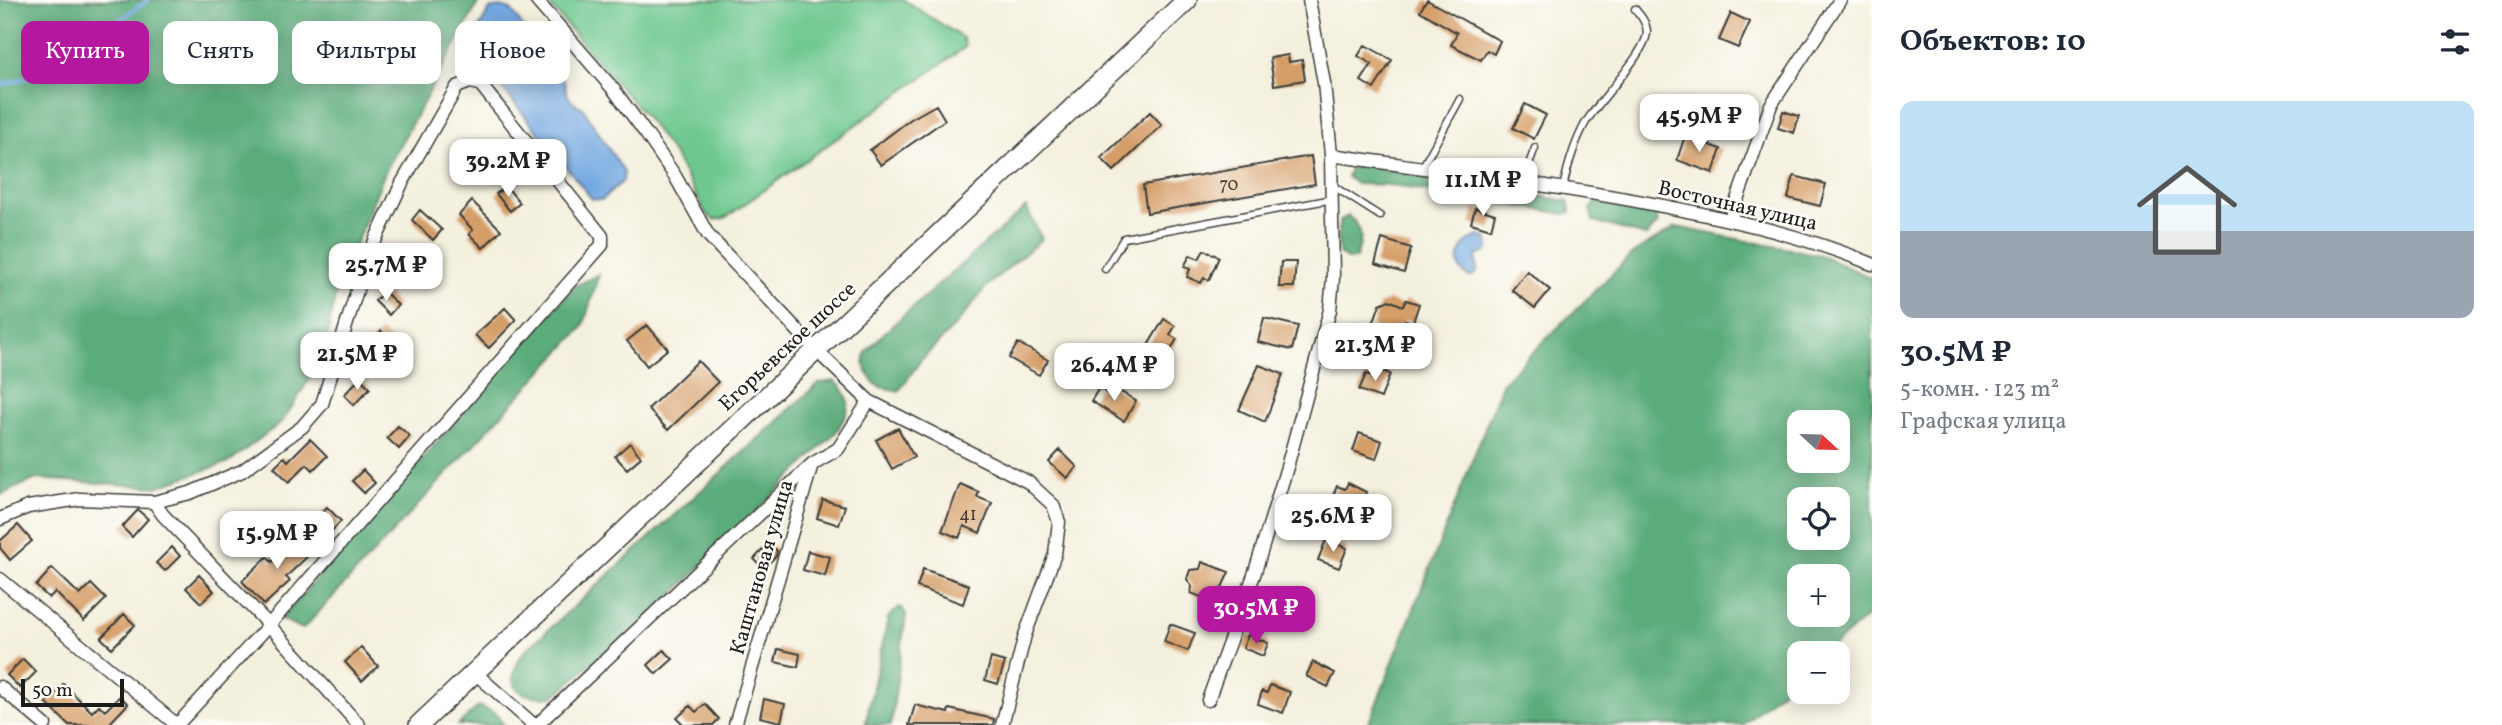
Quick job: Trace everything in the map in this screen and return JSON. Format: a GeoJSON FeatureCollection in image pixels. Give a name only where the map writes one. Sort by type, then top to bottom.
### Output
{"type":"FeatureCollection","features":[{"type":"Feature","properties":{"kind":"main road","name":"Егорьевское шоссе"},"geometry":{"type":"LineString","coordinates":[[419,725],[1186,0]]}},
{"type":"Feature","properties":{"kind":"street"},"geometry":{"type":"LineString","coordinates":[[536,0],[614,90],[647,135],[675,176],[708,235],[817,351],[869,401],[1028,482],[1053,505],[1059,522],[1055,554],[1025,635],[1002,725]]}},
{"type":"Feature","properties":{"kind":"street"},"geometry":{"type":"LineString","coordinates":[[1208,700],[1254,575],[1330,310],[1333,278],[1331,155],[1324,83],[1309,0]]}},
{"type":"Feature","properties":{"kind":"street"},"geometry":{"type":"LineString","coordinates":[[1730,219],[1771,105],[1840,0]]}},
{"type":"Feature","properties":{"kind":"street"},"geometry":{"type":"LineString","coordinates":[[0,519],[27,507],[80,499],[154,502],[190,493],[242,471],[302,427],[322,404],[367,258],[402,183],[457,87],[470,82],[480,85],[602,236],[602,245],[269,625],[177,725],[0,579]]}},
{"type":"Feature","properties":{"kind":"street","name":"Восточная улица"},"geometry":{"type":"LineString","coordinates":[[1331,155],[1563,188],[1730,219],[1824,244],[1872,264]]}},
{"type":"Feature","properties":{"kind":"street","name":"Каштановая улица"},"geometry":{"type":"LineString","coordinates":[[735,725],[812,464],[838,449],[869,401]]}},
{"type":"Feature","properties":{"kind":"street"},"geometry":{"type":"LineString","coordinates":[[474,672],[535,725],[812,464]]}},
{"type":"Feature","properties":{"kind":"street"},"geometry":{"type":"LineString","coordinates":[[154,502],[359,725]]}},
{"type":"Feature","properties":{"kind":"street"},"geometry":{"type":"LineString","coordinates":[[0,687],[45,725]]}},
{"type":"Feature","properties":{"kind":"lane"},"geometry":{"type":"LineString","coordinates":[[1563,188],[1577,139],[1588,119],[1641,49],[1647,34],[1645,21],[1635,9]]}},
{"type":"Feature","properties":{"kind":"lane"},"geometry":{"type":"LineString","coordinates":[[1422,168],[1460,99]]}},
{"type":"Feature","properties":{"kind":"lane"},"geometry":{"type":"LineString","coordinates":[[1522,183],[1535,148]]}},
{"type":"Feature","properties":{"kind":"lane"},"geometry":{"type":"LineString","coordinates":[[1105,269],[1124,238],[1333,192],[1380,216]]}},
{"type":"Feature","properties":{"kind":"green space"},"geometry":{"type":"Polygon","coordinates":[[[0,0],[480,0],[468,21],[455,21],[455,45],[441,71],[441,21],[292,21],[292,84],[434,84],[385,172],[336,293],[322,359],[283,421],[229,462],[156,487],[36,479],[0,495],[0,0]]]}},
{"type":"Feature","properties":{"kind":"green space"},"geometry":{"type":"Polygon","coordinates":[[[545,0],[904,0],[963,38],[965,47],[725,218],[714,220],[707,215],[675,157],[647,118],[570,29],[570,21],[563,21],[545,0]]]}},
{"type":"Feature","properties":{"kind":"green space"},"geometry":{"type":"Polygon","coordinates":[[[1361,165],[1568,201],[1571,212],[1565,214],[1389,185],[1356,184],[1347,177],[1350,168],[1361,165]]]}},
{"type":"Feature","properties":{"kind":"green space"},"geometry":{"type":"Polygon","coordinates":[[[1596,202],[1656,215],[1658,223],[1646,236],[1593,221],[1590,210],[1596,202]]]}},
{"type":"Feature","properties":{"kind":"green space"},"geometry":{"type":"Polygon","coordinates":[[[1026,207],[1042,239],[987,286],[956,325],[921,360],[899,391],[880,387],[872,381],[864,365],[866,352],[886,331],[1026,207]]]}},
{"type":"Feature","properties":{"kind":"green space"},"geometry":{"type":"Polygon","coordinates":[[[1348,216],[1357,225],[1361,235],[1356,258],[1348,260],[1339,253],[1338,229],[1341,220],[1348,216]]]}},
{"type":"Feature","properties":{"kind":"green space"},"geometry":{"type":"Polygon","coordinates":[[[1676,227],[1820,255],[1872,278],[1872,612],[1839,641],[1787,641],[1787,686],[1742,725],[1368,725],[1503,382],[1632,254],[1676,227]]]}},
{"type":"Feature","properties":{"kind":"green space"},"geometry":{"type":"Polygon","coordinates":[[[599,274],[583,327],[303,629],[281,619],[575,286],[599,274]]]}},
{"type":"Feature","properties":{"kind":"green space"},"geometry":{"type":"Polygon","coordinates":[[[835,381],[842,387],[848,400],[847,411],[836,432],[664,603],[554,696],[530,696],[516,688],[514,674],[524,652],[819,383],[835,381]]]}},
{"type":"Feature","properties":{"kind":"green space"},"geometry":{"type":"Polygon","coordinates":[[[898,607],[902,608],[906,615],[891,725],[865,725],[888,618],[898,607]]]}},
{"type":"Feature","properties":{"kind":"green space"},"geometry":{"type":"Polygon","coordinates":[[[479,706],[495,713],[504,725],[458,725],[479,706]]]}},
{"type":"Feature","properties":{"kind":"water"},"geometry":{"type":"Polygon","coordinates":[[[501,7],[511,10],[519,21],[483,21],[490,9],[501,7]]]}},
{"type":"Feature","properties":{"kind":"water"},"geometry":{"type":"Polygon","coordinates":[[[499,84],[565,84],[569,98],[582,107],[624,172],[623,181],[602,200],[592,199],[499,84]]]}},
{"type":"Feature","properties":{"kind":"water"},"geometry":{"type":"Polygon","coordinates":[[[1480,236],[1488,239],[1489,247],[1485,253],[1476,256],[1477,273],[1470,277],[1463,273],[1458,261],[1467,242],[1480,236]]]}},
{"type":"Feature","properties":{"kind":"building"},"geometry":{"type":"Polygon","coordinates":[[[1427,0],[1500,41],[1494,54],[1487,50],[1481,60],[1451,45],[1457,33],[1420,11],[1427,0]]]}},
{"type":"Feature","properties":{"kind":"building"},"geometry":{"type":"Polygon","coordinates":[[[1731,13],[1750,22],[1738,48],[1719,40],[1731,13]]]}},
{"type":"Feature","properties":{"kind":"building"},"geometry":{"type":"Polygon","coordinates":[[[1365,45],[1392,60],[1374,89],[1361,81],[1372,64],[1358,56],[1365,45]]]}},
{"type":"Feature","properties":{"kind":"building"},"geometry":{"type":"Polygon","coordinates":[[[1288,55],[1289,62],[1302,60],[1305,80],[1274,85],[1270,58],[1288,55]]]}},
{"type":"Feature","properties":{"kind":"building"},"geometry":{"type":"Polygon","coordinates":[[[1525,104],[1546,115],[1534,139],[1513,128],[1525,104]]]}},
{"type":"Feature","properties":{"kind":"building"},"geometry":{"type":"Polygon","coordinates":[[[936,105],[945,120],[881,165],[870,150],[911,119],[936,105]]]}},
{"type":"Feature","properties":{"kind":"building"},"geometry":{"type":"Polygon","coordinates":[[[1783,111],[1799,116],[1794,133],[1778,128],[1783,111]]]}},
{"type":"Feature","properties":{"kind":"building"},"geometry":{"type":"Polygon","coordinates":[[[1150,112],[1162,125],[1114,171],[1101,158],[1150,112]]]}},
{"type":"Feature","properties":{"kind":"building"},"geometry":{"type":"Polygon","coordinates":[[[1685,136],[1721,149],[1713,173],[1677,160],[1685,136]]]}},
{"type":"Feature","properties":{"kind":"building"},"geometry":{"type":"Polygon","coordinates":[[[1311,156],[1315,184],[1147,213],[1143,185],[1311,156]]]}},
{"type":"Feature","properties":{"kind":"building"},"geometry":{"type":"Polygon","coordinates":[[[1794,176],[1826,184],[1820,206],[1788,198],[1794,176]]]}},
{"type":"Feature","properties":{"kind":"building"},"geometry":{"type":"Polygon","coordinates":[[[506,186],[520,203],[510,211],[496,194],[506,186]]]}},
{"type":"Feature","properties":{"kind":"building"},"geometry":{"type":"Polygon","coordinates":[[[472,201],[501,230],[483,248],[469,234],[473,230],[459,215],[472,201]]]}},
{"type":"Feature","properties":{"kind":"building"},"geometry":{"type":"Polygon","coordinates":[[[1475,208],[1495,214],[1491,229],[1471,223],[1475,208]]]}},
{"type":"Feature","properties":{"kind":"building"},"geometry":{"type":"Polygon","coordinates":[[[420,210],[442,230],[433,240],[412,220],[420,210]]]}},
{"type":"Feature","properties":{"kind":"building"},"geometry":{"type":"Polygon","coordinates":[[[1382,239],[1411,248],[1404,273],[1375,264],[1382,239]]]}},
{"type":"Feature","properties":{"kind":"building"},"geometry":{"type":"Polygon","coordinates":[[[406,248],[415,257],[400,272],[391,263],[406,248]]]}},
{"type":"Feature","properties":{"kind":"building"},"geometry":{"type":"Polygon","coordinates":[[[1204,250],[1219,257],[1209,280],[1204,278],[1201,283],[1187,277],[1190,269],[1184,267],[1190,255],[1199,259],[1204,250]]]}},
{"type":"Feature","properties":{"kind":"building"},"geometry":{"type":"Polygon","coordinates":[[[1281,262],[1296,262],[1294,287],[1279,287],[1281,262]]]}},
{"type":"Feature","properties":{"kind":"building"},"geometry":{"type":"Polygon","coordinates":[[[1527,271],[1550,290],[1535,308],[1512,290],[1527,271]]]}},
{"type":"Feature","properties":{"kind":"building"},"geometry":{"type":"Polygon","coordinates":[[[384,291],[398,305],[389,315],[375,301],[384,291]]]}},
{"type":"Feature","properties":{"kind":"building"},"geometry":{"type":"Polygon","coordinates":[[[1389,300],[1403,306],[1406,300],[1419,304],[1413,322],[1405,320],[1399,337],[1372,327],[1380,304],[1389,300]]]}},
{"type":"Feature","properties":{"kind":"building"},"geometry":{"type":"Polygon","coordinates":[[[505,308],[516,320],[489,348],[475,335],[505,308]]]}},
{"type":"Feature","properties":{"kind":"building"},"geometry":{"type":"Polygon","coordinates":[[[1264,318],[1298,326],[1292,350],[1258,342],[1264,318]]]}},
{"type":"Feature","properties":{"kind":"building"},"geometry":{"type":"Polygon","coordinates":[[[1164,319],[1175,326],[1170,335],[1177,339],[1169,353],[1162,349],[1159,354],[1147,347],[1164,319]]]}},
{"type":"Feature","properties":{"kind":"building"},"geometry":{"type":"Polygon","coordinates":[[[647,325],[668,349],[647,366],[627,341],[647,325]]]}},
{"type":"Feature","properties":{"kind":"building"},"geometry":{"type":"Polygon","coordinates":[[[381,331],[392,342],[376,359],[365,348],[381,331]]]}},
{"type":"Feature","properties":{"kind":"building"},"geometry":{"type":"Polygon","coordinates":[[[1018,343],[1048,360],[1039,375],[1009,358],[1018,343]]]}},
{"type":"Feature","properties":{"kind":"building"},"geometry":{"type":"Polygon","coordinates":[[[698,361],[718,382],[668,430],[648,409],[698,361]]]}},
{"type":"Feature","properties":{"kind":"building"},"geometry":{"type":"Polygon","coordinates":[[[1259,365],[1283,374],[1265,422],[1239,410],[1259,365]]]}},
{"type":"Feature","properties":{"kind":"building"},"geometry":{"type":"Polygon","coordinates":[[[1373,367],[1390,374],[1381,398],[1359,390],[1366,374],[1370,375],[1373,367]]]}},
{"type":"Feature","properties":{"kind":"building"},"geometry":{"type":"Polygon","coordinates":[[[360,378],[370,388],[354,405],[344,395],[360,378]]]}},
{"type":"Feature","properties":{"kind":"building"},"geometry":{"type":"Polygon","coordinates":[[[1113,387],[1136,401],[1124,421],[1091,401],[1099,388],[1109,394],[1113,387]]]}},
{"type":"Feature","properties":{"kind":"building"},"geometry":{"type":"Polygon","coordinates":[[[398,426],[410,436],[399,449],[387,438],[398,426]]]}},
{"type":"Feature","properties":{"kind":"building"},"geometry":{"type":"Polygon","coordinates":[[[898,428],[914,457],[892,469],[876,440],[898,428]]]}},
{"type":"Feature","properties":{"kind":"building"},"geometry":{"type":"Polygon","coordinates":[[[1359,433],[1382,441],[1376,459],[1353,451],[1359,433]]]}},
{"type":"Feature","properties":{"kind":"building"},"geometry":{"type":"Polygon","coordinates":[[[310,439],[327,456],[313,470],[307,464],[289,482],[274,467],[284,457],[288,461],[310,439]]]}},
{"type":"Feature","properties":{"kind":"building"},"geometry":{"type":"Polygon","coordinates":[[[630,443],[641,457],[627,469],[615,456],[630,443]]]}},
{"type":"Feature","properties":{"kind":"building"},"geometry":{"type":"Polygon","coordinates":[[[1060,450],[1077,467],[1067,478],[1049,462],[1060,450]]]}},
{"type":"Feature","properties":{"kind":"building"},"geometry":{"type":"Polygon","coordinates":[[[363,470],[375,483],[364,493],[352,481],[363,470]]]}},
{"type":"Feature","properties":{"kind":"building"},"geometry":{"type":"Polygon","coordinates":[[[1348,483],[1366,492],[1358,510],[1332,498],[1337,486],[1345,489],[1348,483]]]}},
{"type":"Feature","properties":{"kind":"building"},"geometry":{"type":"Polygon","coordinates":[[[960,484],[979,492],[977,497],[992,503],[980,533],[964,526],[959,538],[942,531],[960,484]]]}},
{"type":"Feature","properties":{"kind":"building"},"geometry":{"type":"Polygon","coordinates":[[[823,500],[845,506],[839,525],[817,518],[823,500]]]}},
{"type":"Feature","properties":{"kind":"building"},"geometry":{"type":"Polygon","coordinates":[[[327,507],[341,521],[328,535],[314,521],[327,507]]]}},
{"type":"Feature","properties":{"kind":"building"},"geometry":{"type":"Polygon","coordinates":[[[138,510],[148,519],[132,537],[122,527],[138,510]]]}},
{"type":"Feature","properties":{"kind":"building"},"geometry":{"type":"Polygon","coordinates":[[[18,525],[32,541],[10,560],[0,548],[0,541],[18,525]]]}},
{"type":"Feature","properties":{"kind":"building"},"geometry":{"type":"Polygon","coordinates":[[[299,535],[314,550],[286,577],[290,581],[264,605],[242,581],[267,557],[272,562],[299,535]]]}},
{"type":"Feature","properties":{"kind":"building"},"geometry":{"type":"Polygon","coordinates":[[[1326,540],[1347,548],[1339,568],[1318,560],[1326,540]]]}},
{"type":"Feature","properties":{"kind":"building"},"geometry":{"type":"Polygon","coordinates":[[[769,543],[777,551],[776,556],[763,568],[754,559],[769,543]]]}},
{"type":"Feature","properties":{"kind":"building"},"geometry":{"type":"Polygon","coordinates":[[[172,547],[180,556],[165,571],[156,563],[172,547]]]}},
{"type":"Feature","properties":{"kind":"building"},"geometry":{"type":"Polygon","coordinates":[[[808,551],[830,557],[825,576],[803,570],[808,551]]]}},
{"type":"Feature","properties":{"kind":"building"},"geometry":{"type":"Polygon","coordinates":[[[1202,562],[1229,572],[1215,603],[1191,593],[1192,587],[1187,579],[1190,570],[1200,569],[1202,562]]]}},
{"type":"Feature","properties":{"kind":"building"},"geometry":{"type":"Polygon","coordinates":[[[52,568],[80,595],[91,584],[106,599],[84,621],[55,592],[49,598],[36,586],[52,568]]]}},
{"type":"Feature","properties":{"kind":"building"},"geometry":{"type":"Polygon","coordinates":[[[923,569],[969,585],[963,604],[917,587],[923,569]]]}},
{"type":"Feature","properties":{"kind":"building"},"geometry":{"type":"Polygon","coordinates":[[[199,575],[214,591],[201,603],[186,588],[199,575]]]}},
{"type":"Feature","properties":{"kind":"building"},"geometry":{"type":"Polygon","coordinates":[[[124,614],[135,625],[112,648],[101,638],[124,614]]]}},
{"type":"Feature","properties":{"kind":"building"},"geometry":{"type":"Polygon","coordinates":[[[1170,624],[1195,633],[1188,651],[1164,642],[1170,624]]]}},
{"type":"Feature","properties":{"kind":"building"},"geometry":{"type":"Polygon","coordinates":[[[1248,635],[1268,643],[1263,656],[1243,648],[1248,635]]]}},
{"type":"Feature","properties":{"kind":"building"},"geometry":{"type":"Polygon","coordinates":[[[361,647],[378,666],[362,681],[345,662],[361,647]]]}},
{"type":"Feature","properties":{"kind":"building"},"geometry":{"type":"Polygon","coordinates":[[[778,649],[800,654],[798,667],[775,662],[778,649]]]}},
{"type":"Feature","properties":{"kind":"building"},"geometry":{"type":"Polygon","coordinates":[[[664,650],[673,659],[656,674],[648,665],[664,650]]]}},
{"type":"Feature","properties":{"kind":"building"},"geometry":{"type":"Polygon","coordinates":[[[991,658],[1005,662],[998,684],[985,680],[991,658]]]}},
{"type":"Feature","properties":{"kind":"building"},"geometry":{"type":"Polygon","coordinates":[[[23,659],[36,672],[20,688],[7,675],[23,659]]]}},
{"type":"Feature","properties":{"kind":"building"},"geometry":{"type":"Polygon","coordinates":[[[1313,662],[1335,673],[1328,687],[1306,676],[1313,662]]]}},
{"type":"Feature","properties":{"kind":"building"},"geometry":{"type":"Polygon","coordinates":[[[63,684],[92,712],[99,705],[105,711],[120,696],[128,704],[108,725],[69,725],[46,703],[63,684]]]}},
{"type":"Feature","properties":{"kind":"building"},"geometry":{"type":"Polygon","coordinates":[[[1270,685],[1290,692],[1283,713],[1258,704],[1262,691],[1267,693],[1270,685]]]}},
{"type":"Feature","properties":{"kind":"building"},"geometry":{"type":"Polygon","coordinates":[[[764,699],[785,704],[781,722],[760,717],[764,699]]]}},
{"type":"Feature","properties":{"kind":"building"},"geometry":{"type":"Polygon","coordinates":[[[705,704],[719,719],[713,725],[684,725],[677,718],[690,706],[696,712],[705,704]]]}},
{"type":"Feature","properties":{"kind":"building"},"geometry":{"type":"Polygon","coordinates":[[[915,705],[948,713],[949,709],[994,719],[993,725],[909,725],[915,705]]]}},
{"type":"Feature","properties":{"kind":"waterway"},"geometry":{"type":"LineString","coordinates":[[0,85],[43,74],[148,0]]}}]}
